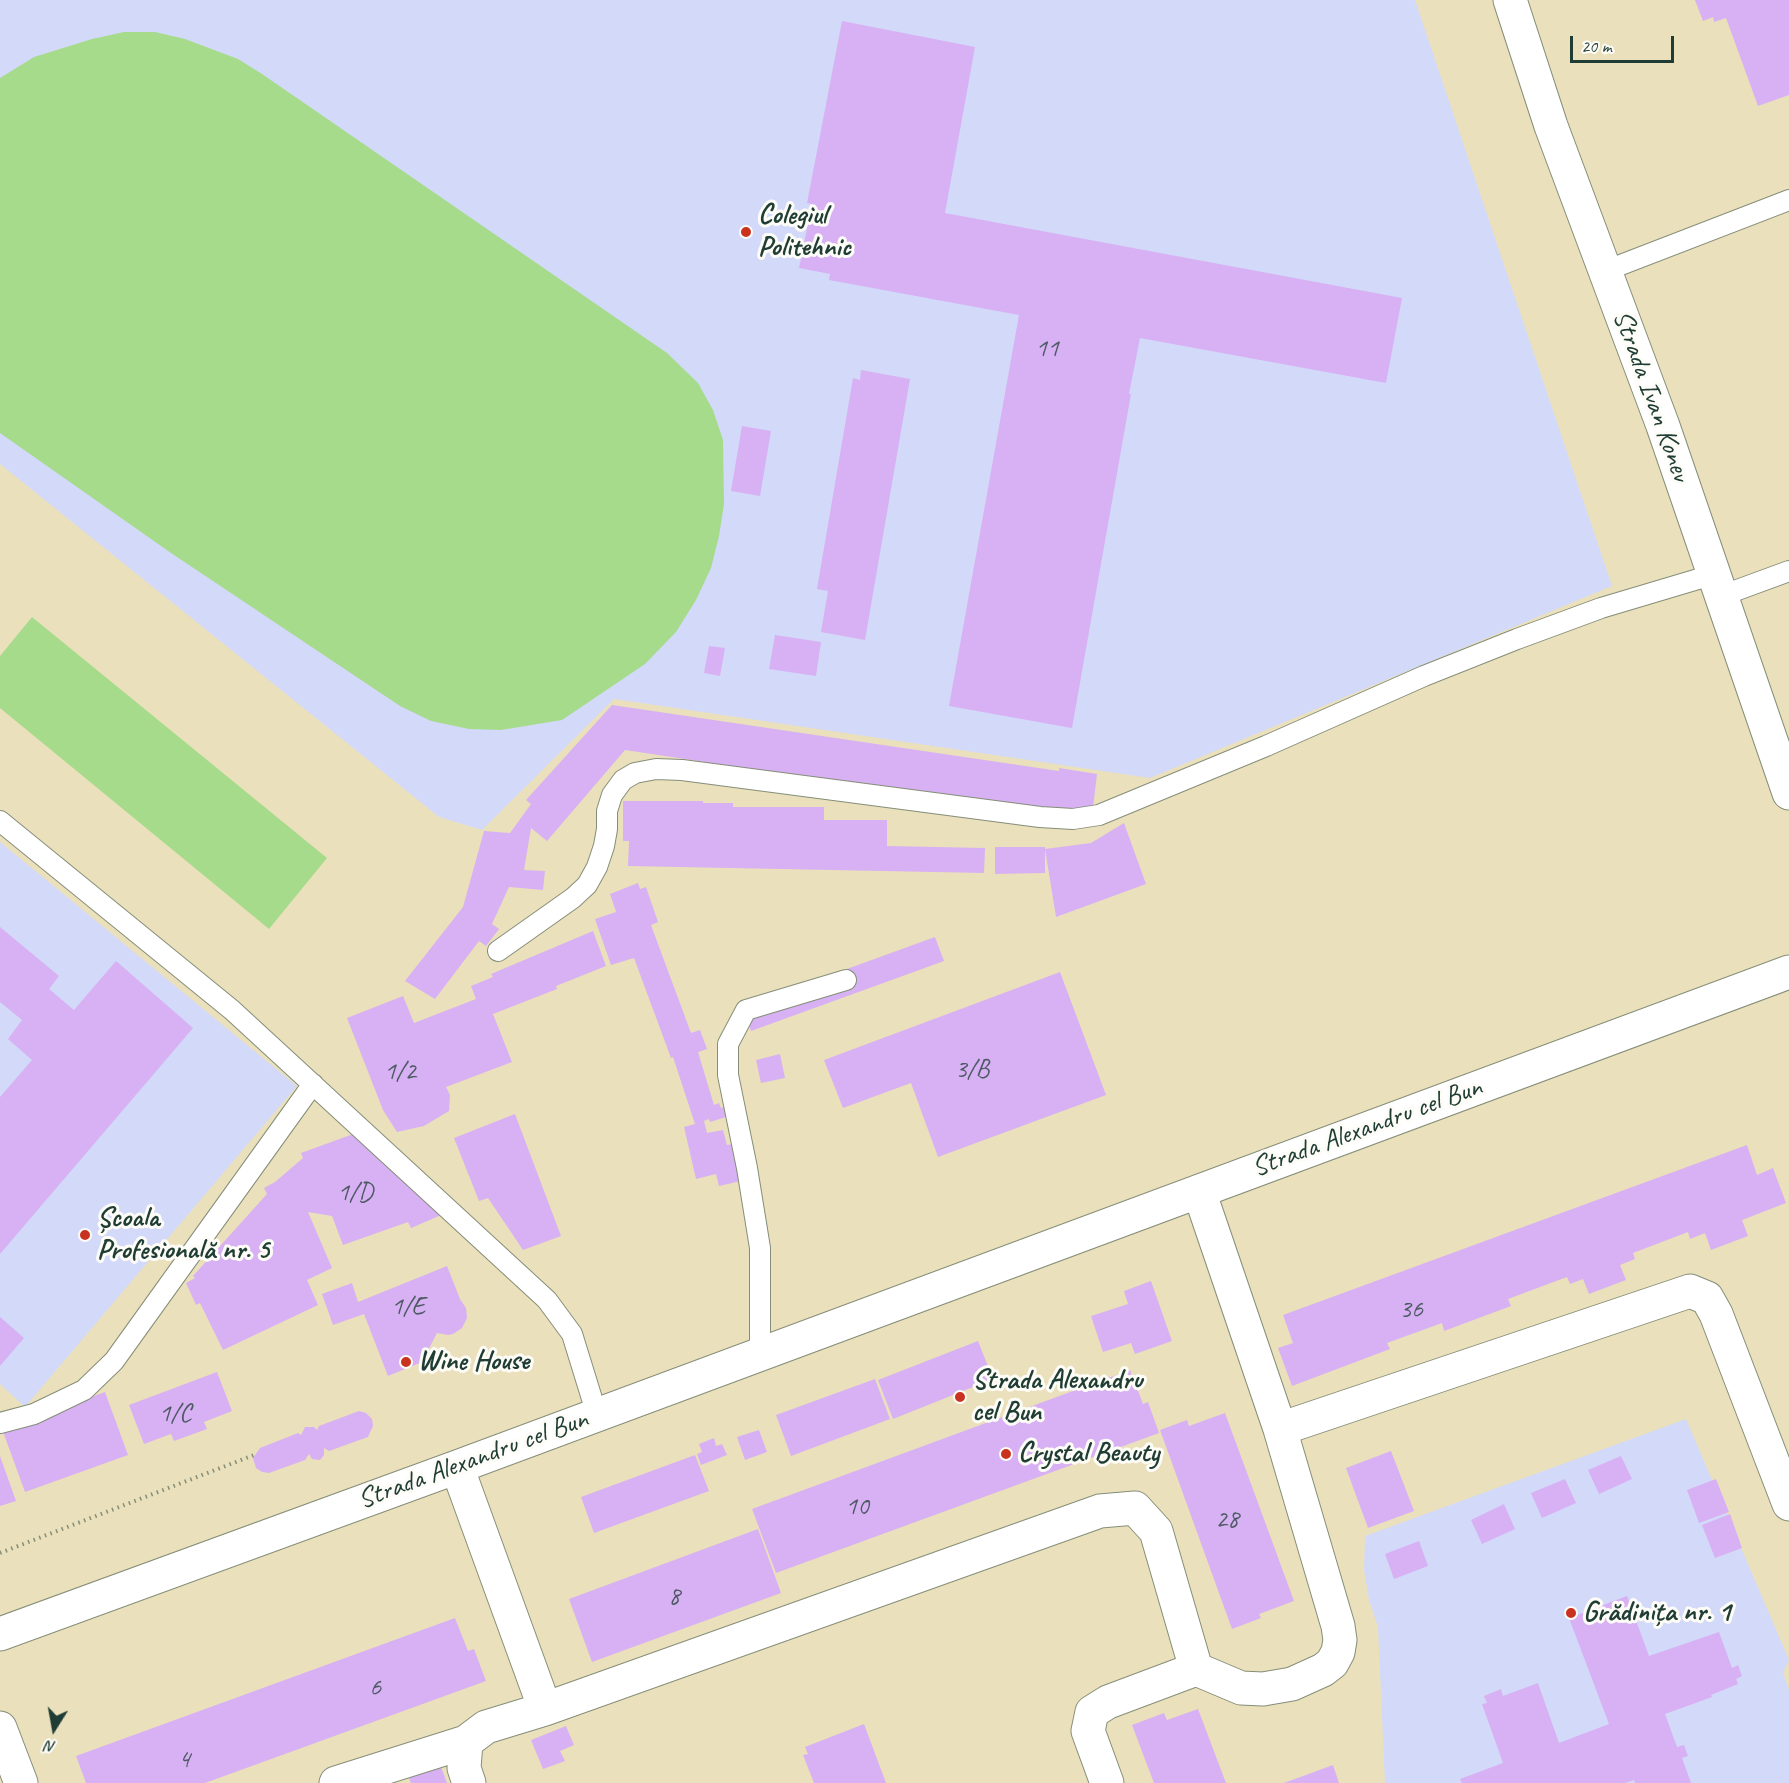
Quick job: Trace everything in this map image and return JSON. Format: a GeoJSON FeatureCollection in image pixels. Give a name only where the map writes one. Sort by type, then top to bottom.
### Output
{"type":"FeatureCollection","features":[{"type":"Feature","properties":{"kind":"street","name":"Strada Ivan Konev"},"geometry":{"type":"LineString","coordinates":[[1510,0],[1551,126],[1664,426],[1789,793]]}},
{"type":"Feature","properties":{"kind":"street","name":"Strada Alexandru cel Bun"},"geometry":{"type":"LineString","coordinates":[[0,1634],[457,1467],[1789,972]]}},
{"type":"Feature","properties":{"kind":"street"},"geometry":{"type":"LineString","coordinates":[[1107,1783],[1088,1731],[1092,1712],[1108,1702],[1196,1669],[1241,1688],[1263,1689],[1292,1684],[1308,1678],[1332,1662],[1338,1653],[1340,1640],[1338,1626],[1280,1429],[1199,1191]]}},
{"type":"Feature","properties":{"kind":"street"},"geometry":{"type":"LineString","coordinates":[[1280,1429],[1690,1291],[1707,1298],[1716,1314],[1789,1504]]}},
{"type":"Feature","properties":{"kind":"street"},"geometry":{"type":"LineString","coordinates":[[457,1467],[545,1709]]}},
{"type":"Feature","properties":{"kind":"street"},"geometry":{"type":"LineString","coordinates":[[336,1783],[466,1742],[486,1727],[545,1709],[1100,1511],[1135,1508],[1156,1531],[1196,1669]]}},
{"type":"Feature","properties":{"kind":"street"},"geometry":{"type":"LineString","coordinates":[[0,1728],[21,1783]]}},
{"type":"Feature","properties":{"kind":"street"},"geometry":{"type":"LineString","coordinates":[[466,1742],[464,1768],[469,1783]]}},
{"type":"Feature","properties":{"kind":"lane"},"geometry":{"type":"LineString","coordinates":[[1605,271],[1789,200]]}},
{"type":"Feature","properties":{"kind":"lane"},"geometry":{"type":"LineString","coordinates":[[498,951],[573,898],[587,885],[597,867],[604,846],[607,811],[612,795],[623,780],[635,773],[656,769],[682,770],[1040,818],[1073,819],[1099,815],[1266,746],[1424,676],[1601,608],[1789,571]]}},
{"type":"Feature","properties":{"kind":"lane"},"geometry":{"type":"LineString","coordinates":[[0,821],[232,1010],[547,1300],[572,1334],[597,1414]]}},
{"type":"Feature","properties":{"kind":"lane"},"geometry":{"type":"LineString","coordinates":[[760,1354],[760,1248],[728,1075],[728,1044],[746,1010],[846,980]]}},
{"type":"Feature","properties":{"kind":"lane"},"geometry":{"type":"LineString","coordinates":[[0,1423],[34,1414],[84,1390],[114,1361],[313,1084]]}},
{"type":"Feature","properties":{"kind":"path"},"geometry":{"type":"LineString","coordinates":[[0,1553],[254,1455]]}},
{"type":"Feature","properties":{"kind":"shaded area","name":"Colegiul Politehnic"},"geometry":{"type":"Polygon","coordinates":[[[0,0],[1415,0],[1612,586],[1150,778],[614,699],[482,830],[439,817],[0,464],[0,0]]]}},
{"type":"Feature","properties":{"kind":"shaded area","name":"Școala Profesională nr. 5"},"geometry":{"type":"Polygon","coordinates":[[[0,842],[297,1086],[25,1407],[0,1384],[0,842]]]}},
{"type":"Feature","properties":{"kind":"shaded area","name":"Grădinița nr. 1"},"geometry":{"type":"Polygon","coordinates":[[[1686,1419],[1789,1660],[1783,1673],[1789,1690],[1789,1783],[1385,1783],[1378,1627],[1369,1600],[1364,1570],[1365,1536],[1686,1419]]]}},
{"type":"Feature","properties":{"kind":"green space"},"geometry":{"type":"Polygon","coordinates":[[[124,32],[155,32],[185,39],[238,59],[667,353],[698,383],[713,410],[723,440],[724,504],[719,536],[711,568],[696,600],[676,632],[645,664],[562,720],[501,730],[469,729],[431,721],[400,706],[171,553],[0,433],[0,78],[34,57],[92,39],[124,32]]]}},
{"type":"Feature","properties":{"kind":"green space"},"geometry":{"type":"Polygon","coordinates":[[[32,617],[327,858],[269,929],[0,708],[0,656],[32,617]]]}},
{"type":"Feature","properties":{"kind":"building"},"geometry":{"type":"Polygon","coordinates":[[[1695,0],[1789,0],[1789,95],[1758,106],[1726,18],[1714,22],[1713,17],[1703,21],[1695,0]]]}},
{"type":"Feature","properties":{"kind":"building"},"geometry":{"type":"Polygon","coordinates":[[[842,21],[975,47],[945,213],[1402,298],[1386,383],[1140,338],[1072,728],[949,706],[1019,315],[829,280],[830,274],[799,268],[812,204],[807,203],[842,21]]]}},
{"type":"Feature","properties":{"kind":"building"},"geometry":{"type":"Polygon","coordinates":[[[861,370],[910,379],[865,640],[821,632],[828,591],[817,589],[853,378],[860,380],[861,370]]]}},
{"type":"Feature","properties":{"kind":"building"},"geometry":{"type":"Polygon","coordinates":[[[742,426],[771,431],[760,496],[731,491],[742,426]]]}},
{"type":"Feature","properties":{"kind":"building"},"geometry":{"type":"Polygon","coordinates":[[[775,635],[821,642],[816,676],[769,669],[775,635]]]}},
{"type":"Feature","properties":{"kind":"building"},"geometry":{"type":"Polygon","coordinates":[[[709,646],[725,648],[720,676],[704,673],[709,646]]]}},
{"type":"Feature","properties":{"kind":"building"},"geometry":{"type":"Polygon","coordinates":[[[612,705],[1059,771],[1059,768],[1097,774],[1092,816],[705,765],[705,762],[625,750],[547,841],[531,828],[524,870],[545,871],[543,890],[509,887],[492,924],[499,929],[486,946],[479,941],[435,999],[405,981],[463,907],[484,831],[510,833],[531,804],[526,800],[612,705]]]}},
{"type":"Feature","properties":{"kind":"building"},"geometry":{"type":"Polygon","coordinates":[[[623,801],[703,801],[703,803],[733,803],[733,807],[824,807],[824,820],[887,820],[887,846],[985,848],[984,873],[628,866],[629,841],[623,841],[623,801]]]}},
{"type":"Feature","properties":{"kind":"building"},"geometry":{"type":"Polygon","coordinates":[[[1124,823],[1146,884],[1056,917],[1045,849],[1091,843],[1124,823]]]}},
{"type":"Feature","properties":{"kind":"building"},"geometry":{"type":"Polygon","coordinates":[[[995,847],[1045,847],[1045,873],[995,874],[995,847]]]}},
{"type":"Feature","properties":{"kind":"building"},"geometry":{"type":"Polygon","coordinates":[[[638,883],[640,889],[646,887],[658,922],[651,925],[691,1033],[700,1030],[707,1049],[698,1052],[714,1105],[719,1103],[721,1108],[735,1103],[739,1113],[710,1122],[709,1119],[704,1121],[707,1133],[723,1130],[727,1145],[742,1142],[750,1179],[719,1186],[716,1174],[696,1179],[684,1127],[695,1124],[673,1057],[671,1058],[634,958],[611,965],[595,919],[616,912],[610,894],[638,883]]]}},
{"type":"Feature","properties":{"kind":"building"},"geometry":{"type":"Polygon","coordinates":[[[0,927],[59,976],[49,989],[74,1010],[116,961],[193,1028],[0,1254],[0,1097],[32,1060],[8,1039],[22,1020],[0,1002],[0,927]]]}},
{"type":"Feature","properties":{"kind":"building"},"geometry":{"type":"Polygon","coordinates":[[[593,931],[606,966],[556,986],[557,989],[493,1014],[512,1062],[446,1087],[450,1095],[449,1111],[424,1126],[397,1132],[383,1110],[347,1018],[403,996],[414,1023],[476,999],[471,986],[493,977],[491,974],[593,931]]]}},
{"type":"Feature","properties":{"kind":"building"},"geometry":{"type":"Polygon","coordinates":[[[935,937],[944,961],[751,1031],[742,1007],[935,937]]]}},
{"type":"Feature","properties":{"kind":"building"},"geometry":{"type":"Polygon","coordinates":[[[1060,972],[1106,1095],[938,1157],[911,1083],[843,1108],[824,1060],[1060,972]]]}},
{"type":"Feature","properties":{"kind":"building"},"geometry":{"type":"Polygon","coordinates":[[[780,1054],[785,1078],[761,1083],[756,1060],[780,1054]]]}},
{"type":"Feature","properties":{"kind":"building"},"geometry":{"type":"Polygon","coordinates":[[[515,1114],[561,1236],[523,1250],[488,1198],[479,1201],[454,1138],[515,1114]]]}},
{"type":"Feature","properties":{"kind":"building"},"geometry":{"type":"Polygon","coordinates":[[[356,1133],[446,1213],[411,1228],[408,1222],[343,1245],[332,1216],[308,1212],[332,1268],[307,1280],[318,1305],[223,1350],[200,1303],[196,1305],[186,1283],[195,1278],[193,1276],[267,1194],[264,1188],[275,1182],[303,1158],[301,1153],[356,1133]]]}},
{"type":"Feature","properties":{"kind":"building"},"geometry":{"type":"Polygon","coordinates":[[[1747,1145],[1757,1175],[1773,1168],[1786,1203],[1742,1220],[1748,1236],[1711,1250],[1705,1233],[1690,1239],[1688,1232],[1633,1253],[1635,1259],[1620,1265],[1626,1280],[1589,1294],[1583,1279],[1570,1284],[1567,1277],[1508,1299],[1511,1306],[1444,1331],[1442,1323],[1387,1343],[1390,1349],[1292,1386],[1278,1348],[1293,1343],[1283,1315],[1747,1145]]]}},
{"type":"Feature","properties":{"kind":"building"},"geometry":{"type":"Polygon","coordinates":[[[447,1266],[466,1308],[467,1318],[462,1328],[453,1334],[437,1333],[422,1362],[388,1376],[364,1314],[333,1325],[322,1294],[352,1283],[358,1302],[447,1266]]]}},
{"type":"Feature","properties":{"kind":"building"},"geometry":{"type":"Polygon","coordinates":[[[1151,1281],[1172,1341],[1135,1354],[1131,1343],[1103,1352],[1091,1316],[1128,1304],[1124,1291],[1151,1281]]]}},
{"type":"Feature","properties":{"kind":"building"},"geometry":{"type":"Polygon","coordinates":[[[0,1317],[24,1338],[0,1366],[0,1317]]]}},
{"type":"Feature","properties":{"kind":"building"},"geometry":{"type":"Polygon","coordinates":[[[978,1341],[993,1379],[893,1419],[878,1380],[978,1341]]]}},
{"type":"Feature","properties":{"kind":"building"},"geometry":{"type":"Polygon","coordinates":[[[1130,1370],[1143,1404],[1148,1402],[1159,1433],[776,1573],[752,1509],[1130,1370]]]}},
{"type":"Feature","properties":{"kind":"building"},"geometry":{"type":"Polygon","coordinates":[[[217,1372],[232,1411],[204,1422],[207,1429],[174,1441],[171,1434],[144,1444],[129,1405],[217,1372]]]}},
{"type":"Feature","properties":{"kind":"building"},"geometry":{"type":"Polygon","coordinates":[[[875,1379],[890,1419],[791,1456],[776,1415],[875,1379]]]}},
{"type":"Feature","properties":{"kind":"building"},"geometry":{"type":"Polygon","coordinates":[[[105,1392],[128,1455],[25,1492],[2,1429],[105,1392]]]}},
{"type":"Feature","properties":{"kind":"building"},"geometry":{"type":"Polygon","coordinates":[[[359,1411],[366,1413],[372,1419],[373,1426],[368,1437],[329,1451],[324,1448],[324,1455],[320,1460],[312,1459],[309,1454],[305,1460],[269,1473],[256,1468],[253,1458],[260,1448],[298,1433],[301,1435],[305,1427],[314,1427],[317,1430],[319,1426],[359,1411]]]}},
{"type":"Feature","properties":{"kind":"building"},"geometry":{"type":"Polygon","coordinates":[[[1225,1413],[1294,1601],[1259,1614],[1261,1618],[1232,1629],[1160,1430],[1187,1420],[1189,1426],[1225,1413]]]}},
{"type":"Feature","properties":{"kind":"building"},"geometry":{"type":"Polygon","coordinates":[[[759,1430],[767,1452],[745,1460],[737,1437],[759,1430]]]}},
{"type":"Feature","properties":{"kind":"building"},"geometry":{"type":"Polygon","coordinates":[[[714,1438],[716,1446],[722,1444],[727,1455],[701,1465],[697,1454],[702,1452],[699,1444],[714,1438]]]}},
{"type":"Feature","properties":{"kind":"building"},"geometry":{"type":"Polygon","coordinates":[[[1391,1451],[1414,1511],[1368,1528],[1346,1468],[1391,1451]]]}},
{"type":"Feature","properties":{"kind":"building"},"geometry":{"type":"Polygon","coordinates":[[[695,1455],[709,1491],[594,1533],[581,1497],[695,1455]]]}},
{"type":"Feature","properties":{"kind":"building"},"geometry":{"type":"Polygon","coordinates":[[[0,1456],[16,1501],[0,1506],[0,1456]]]}},
{"type":"Feature","properties":{"kind":"building"},"geometry":{"type":"Polygon","coordinates":[[[1621,1456],[1632,1479],[1599,1494],[1588,1470],[1621,1456]]]}},
{"type":"Feature","properties":{"kind":"building"},"geometry":{"type":"Polygon","coordinates":[[[1565,1479],[1576,1503],[1542,1518],[1531,1493],[1565,1479]]]}},
{"type":"Feature","properties":{"kind":"building"},"geometry":{"type":"Polygon","coordinates":[[[1716,1479],[1729,1512],[1699,1523],[1687,1490],[1716,1479]]]}},
{"type":"Feature","properties":{"kind":"building"},"geometry":{"type":"Polygon","coordinates":[[[1504,1504],[1515,1529],[1482,1544],[1471,1520],[1504,1504]]]}},
{"type":"Feature","properties":{"kind":"building"},"geometry":{"type":"Polygon","coordinates":[[[1730,1514],[1742,1548],[1715,1558],[1702,1525],[1730,1514]]]}},
{"type":"Feature","properties":{"kind":"building"},"geometry":{"type":"Polygon","coordinates":[[[758,1529],[781,1593],[592,1662],[569,1599],[758,1529]]]}},
{"type":"Feature","properties":{"kind":"building"},"geometry":{"type":"Polygon","coordinates":[[[1419,1541],[1428,1566],[1394,1579],[1385,1554],[1419,1541]]]}},
{"type":"Feature","properties":{"kind":"building"},"geometry":{"type":"Polygon","coordinates":[[[1627,1596],[1649,1656],[1719,1632],[1732,1668],[1738,1665],[1742,1676],[1736,1679],[1738,1684],[1711,1695],[1712,1697],[1665,1714],[1677,1747],[1684,1745],[1688,1756],[1682,1758],[1691,1783],[1635,1783],[1634,1780],[1625,1783],[1462,1783],[1460,1779],[1503,1763],[1482,1704],[1487,1703],[1484,1696],[1501,1689],[1503,1696],[1538,1683],[1559,1743],[1609,1724],[1569,1618],[1627,1596]]]}},
{"type":"Feature","properties":{"kind":"building"},"geometry":{"type":"Polygon","coordinates":[[[455,1618],[468,1651],[474,1649],[486,1681],[205,1783],[86,1783],[76,1756],[455,1618]]]}},
{"type":"Feature","properties":{"kind":"building"},"geometry":{"type":"Polygon","coordinates":[[[1198,1709],[1226,1783],[1154,1783],[1132,1725],[1164,1713],[1167,1720],[1198,1709]]]}},
{"type":"Feature","properties":{"kind":"building"},"geometry":{"type":"Polygon","coordinates":[[[864,1724],[886,1783],[814,1783],[803,1755],[808,1754],[805,1747],[864,1724]]]}},
{"type":"Feature","properties":{"kind":"building"},"geometry":{"type":"Polygon","coordinates":[[[566,1726],[574,1745],[560,1751],[565,1761],[543,1769],[531,1740],[566,1726]]]}},
{"type":"Feature","properties":{"kind":"building"},"geometry":{"type":"Polygon","coordinates":[[[437,1756],[447,1783],[411,1783],[405,1768],[437,1756]]]}},
{"type":"Feature","properties":{"kind":"building"},"geometry":{"type":"Polygon","coordinates":[[[1333,1765],[1339,1783],[1284,1783],[1333,1765]]]}},
{"type":"Feature","properties":{"kind":"place","name":"Colegiul Politehnic"},"geometry":{"type":"Point","coordinates":[746,232]}},
{"type":"Feature","properties":{"kind":"place","name":"Școala Profesională nr. 5"},"geometry":{"type":"Point","coordinates":[85,1235]}},
{"type":"Feature","properties":{"kind":"place","name":"Wine House"},"geometry":{"type":"Point","coordinates":[406,1362]}},
{"type":"Feature","properties":{"kind":"place","name":"Strada Alexandru cel Bun"},"geometry":{"type":"Point","coordinates":[960,1397]}},
{"type":"Feature","properties":{"kind":"place","name":"Crystal Beauty"},"geometry":{"type":"Point","coordinates":[1006,1454]}},
{"type":"Feature","properties":{"kind":"place","name":"Grădinița nr. 1"},"geometry":{"type":"Point","coordinates":[1571,1613]}}]}
